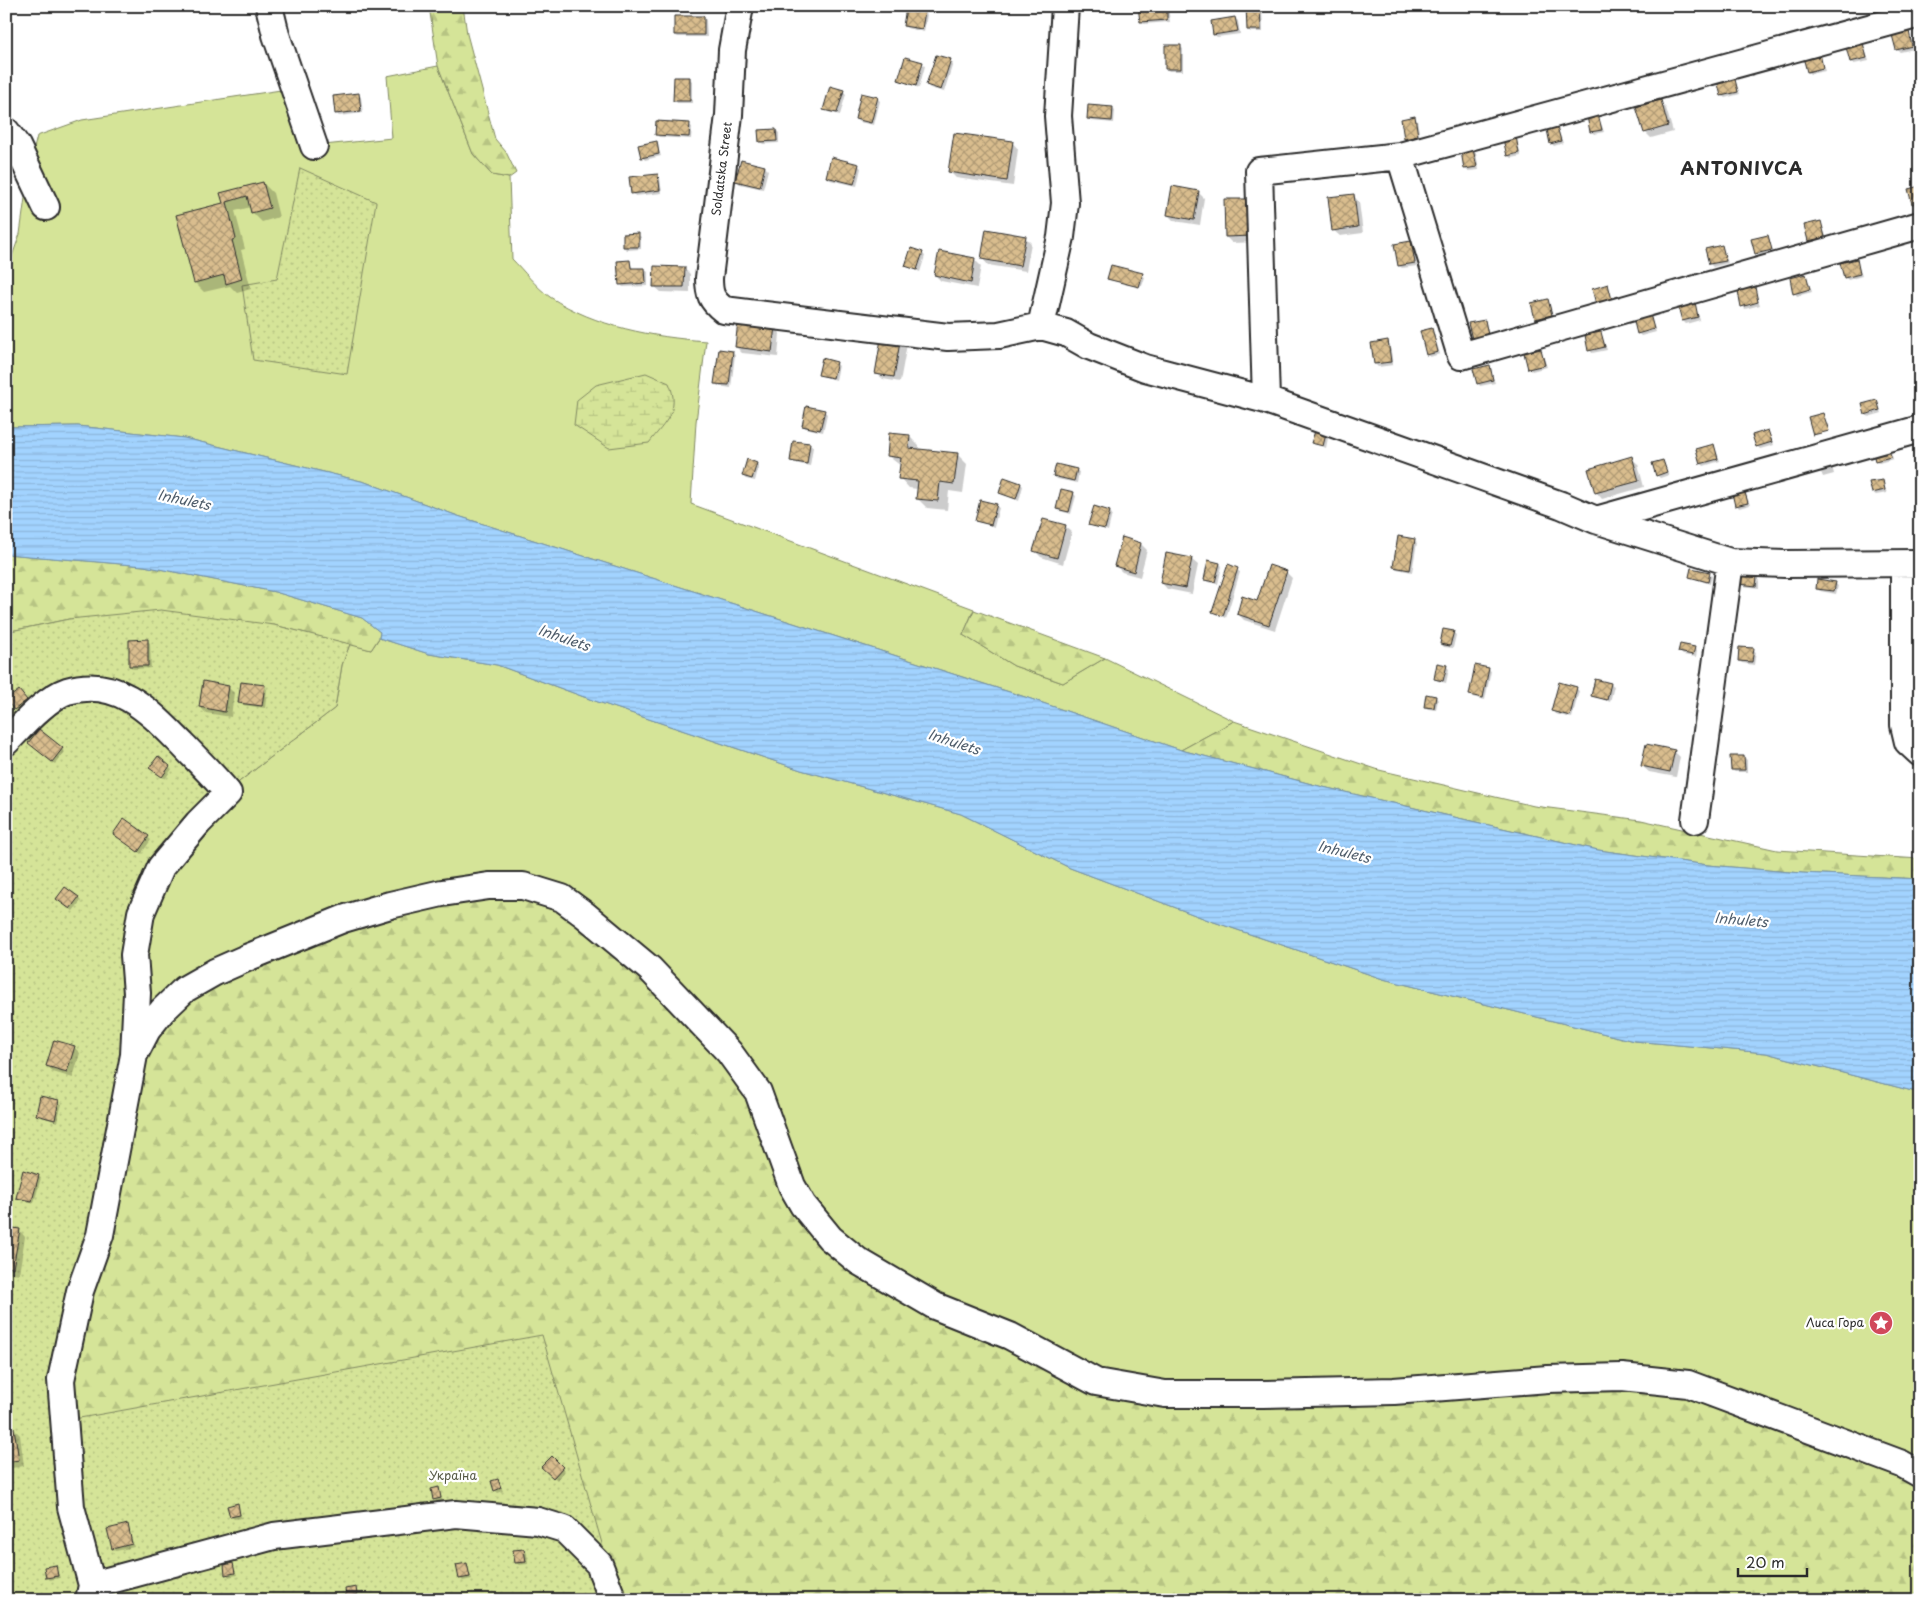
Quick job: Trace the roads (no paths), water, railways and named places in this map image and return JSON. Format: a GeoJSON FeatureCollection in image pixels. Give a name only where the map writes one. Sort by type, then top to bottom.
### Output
{"type":"FeatureCollection","features":[{"type":"Feature","properties":{"kind":"street"},"geometry":{"type":"LineString","coordinates":[[269,6],[276,36],[314,146]]}},
{"type":"Feature","properties":{"kind":"street","name":"Soldatska Street"},"geometry":{"type":"LineString","coordinates":[[740,6],[732,50],[728,115],[709,291],[712,301],[724,310],[948,337],[999,335],[1041,326]]}},
{"type":"Feature","properties":{"kind":"street"},"geometry":{"type":"LineString","coordinates":[[1065,6],[1058,116],[1065,203],[1061,237],[1041,326],[1066,333],[1089,346],[1146,368],[1266,400],[1561,505],[1596,520],[1730,562],[1912,564],[1904,725],[1908,742],[1920,753]]}},
{"type":"Feature","properties":{"kind":"street"},"geometry":{"type":"LineString","coordinates":[[1266,400],[1259,172],[1400,156],[1920,14]]}},
{"type":"Feature","properties":{"kind":"street"},"geometry":{"type":"LineString","coordinates":[[6,131],[18,146],[46,206]]}},
{"type":"Feature","properties":{"kind":"street"},"geometry":{"type":"LineString","coordinates":[[1400,156],[1461,356],[1920,225]]}},
{"type":"Feature","properties":{"kind":"street"},"geometry":{"type":"LineString","coordinates":[[1596,520],[1920,429]]}},
{"type":"Feature","properties":{"kind":"street"},"geometry":{"type":"LineString","coordinates":[[1695,820],[1730,562]]}},
{"type":"Feature","properties":{"kind":"street"},"geometry":{"type":"LineString","coordinates":[[6,742],[48,703],[66,692],[101,688],[141,704],[228,793],[198,823],[161,867],[141,913],[134,955],[137,993],[134,1055],[100,1235],[80,1291],[61,1380],[71,1507],[93,1595],[274,1536],[456,1514],[538,1521],[564,1529],[599,1564],[613,1600]]}},
{"type":"Feature","properties":{"kind":"street"},"geometry":{"type":"LineString","coordinates":[[134,1055],[147,1030],[162,1011],[185,989],[249,957],[343,919],[390,905],[442,893],[489,886],[523,886],[562,898],[585,915],[650,969],[729,1052],[758,1092],[792,1186],[804,1205],[830,1238],[858,1261],[935,1306],[1010,1336],[1096,1382],[1165,1394],[1262,1394],[1394,1391],[1548,1379],[1622,1376],[1688,1384],[1902,1464],[1920,1474]]}},
{"type":"Feature","properties":{"kind":"water","name":"Inhulets"},"geometry":{"type":"Polygon","coordinates":[[[78,426],[184,438],[365,482],[458,516],[1025,697],[1181,750],[1323,787],[1598,850],[1708,865],[1802,873],[1920,879],[1920,1093],[1766,1053],[1634,1041],[1383,979],[1211,921],[1070,868],[961,814],[801,770],[595,701],[497,665],[429,654],[379,638],[380,632],[362,618],[275,592],[144,566],[6,554],[6,427],[78,426]]]}},
{"type":"Feature","properties":{"kind":"place","name":"Лиса Гора"},"geometry":{"type":"Point","coordinates":[1881,1323]}},
{"type":"Feature","properties":{"kind":"district","name":"ANTONIVCA"},"geometry":{"type":"Point","coordinates":[1742,169]}},
{"type":"Feature","properties":{"kind":"park label","name":"Україна"},"geometry":{"type":"Point","coordinates":[453,1476]}}]}
